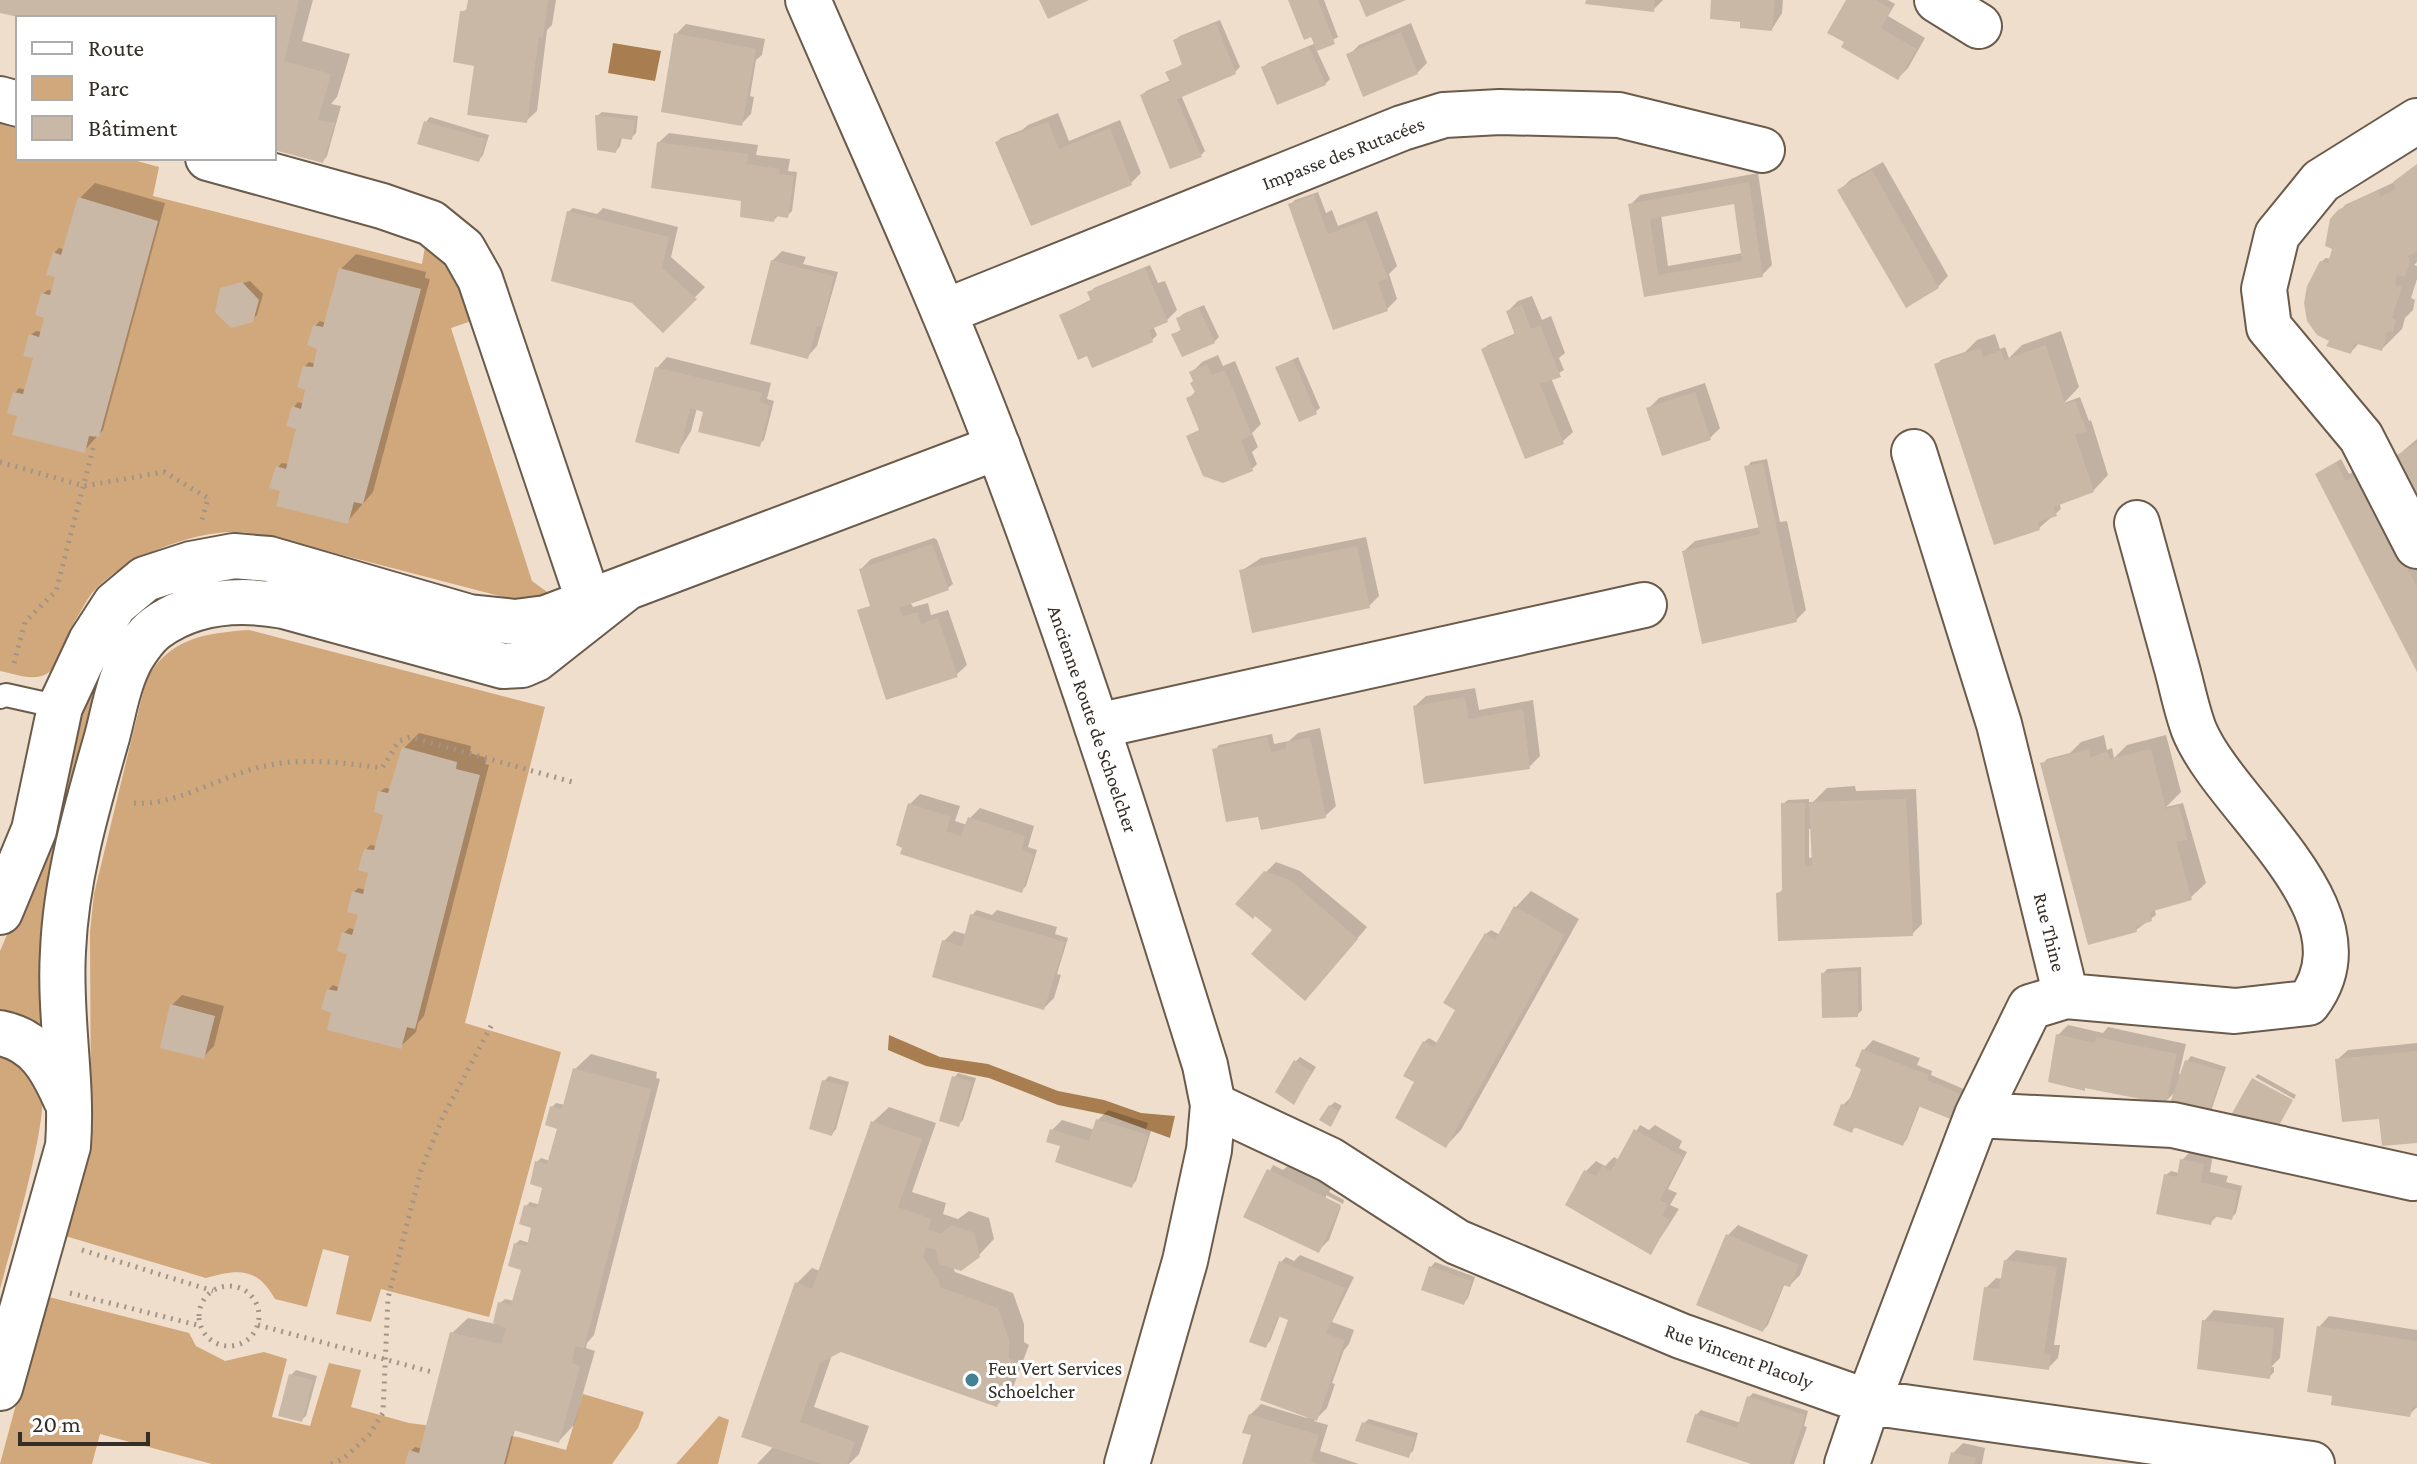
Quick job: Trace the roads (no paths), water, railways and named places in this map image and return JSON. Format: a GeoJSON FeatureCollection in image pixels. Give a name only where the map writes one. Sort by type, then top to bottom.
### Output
{"type":"FeatureCollection","features":[{"type":"Feature","properties":{"kind":"street","name":"Ancienne Route de Schoelcher"},"geometry":{"type":"LineString","coordinates":[[808,0],[944,312],[998,447],[1097,726],[1205,1065],[1213,1105],[1209,1150],[1185,1261],[1127,1464]]}},
{"type":"Feature","properties":{"kind":"street"},"geometry":{"type":"LineString","coordinates":[[1937,0],[1979,26]]}},
{"type":"Feature","properties":{"kind":"street","name":"Impasse des Rutacées"},"geometry":{"type":"LineString","coordinates":[[944,312],[1402,128],[1444,115],[1500,112],[1619,115],[1762,150]]}},
{"type":"Feature","properties":{"kind":"street"},"geometry":{"type":"LineString","coordinates":[[2417,121],[2321,181],[2277,235],[2264,289],[2269,327],[2361,437],[2417,546]]}},
{"type":"Feature","properties":{"kind":"street"},"geometry":{"type":"LineString","coordinates":[[215,160],[382,206],[431,223],[463,249],[480,279],[602,602]]}},
{"type":"Feature","properties":{"kind":"street"},"geometry":{"type":"LineString","coordinates":[[0,912],[34,830],[60,707],[91,641],[115,604],[145,579],[191,564],[234,556],[269,559],[469,617],[515,622],[546,618],[602,602],[998,447]]}},
{"type":"Feature","properties":{"kind":"street","name":"Rue Thine"},"geometry":{"type":"LineString","coordinates":[[1847,1464],[1977,1115],[2030,1007],[2066,996],[1999,724],[1914,452]]}},
{"type":"Feature","properties":{"kind":"street"},"geometry":{"type":"LineString","coordinates":[[2066,996],[2249,1010],[2308,1003],[2321,986],[2327,968],[2321,924],[2303,880],[2218,770],[2194,731],[2137,523]]}},
{"type":"Feature","properties":{"kind":"street"},"geometry":{"type":"LineString","coordinates":[[0,1388],[68,1146],[71,1109],[63,951],[70,888],[88,799],[127,667],[153,629],[186,611],[253,600],[503,666],[522,665],[536,659],[602,602]]}},
{"type":"Feature","properties":{"kind":"street"},"geometry":{"type":"LineString","coordinates":[[1097,726],[1644,605]]}},
{"type":"Feature","properties":{"kind":"street"},"geometry":{"type":"LineString","coordinates":[[0,1033],[13,1036],[36,1049],[52,1069],[71,1109]]}},
{"type":"Feature","properties":{"kind":"street","name":"Rue Vincent Placoly"},"geometry":{"type":"LineString","coordinates":[[1213,1105],[1330,1160],[1457,1242],[1681,1336],[1868,1402],[2312,1464]]}},
{"type":"Feature","properties":{"kind":"street"},"geometry":{"type":"LineString","coordinates":[[1977,1115],[2173,1125],[2413,1178]]}},
{"type":"Feature","properties":{"kind":"lane"},"geometry":{"type":"LineString","coordinates":[[3,696],[60,707]]}},
{"type":"Feature","properties":{"kind":"place","name":"Feu Vert Services Schoelcher"},"geometry":{"type":"Point","coordinates":[972,1380]}}]}
